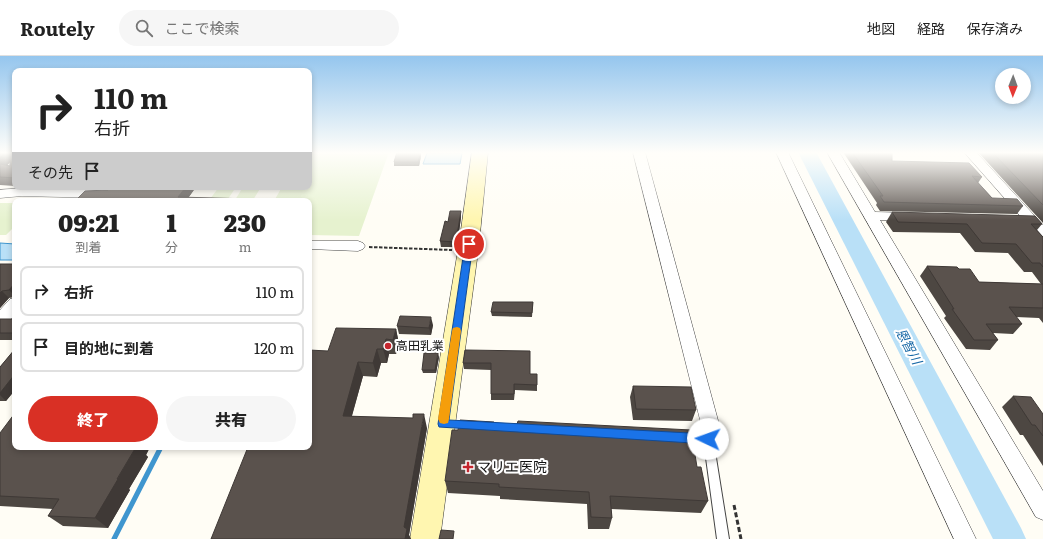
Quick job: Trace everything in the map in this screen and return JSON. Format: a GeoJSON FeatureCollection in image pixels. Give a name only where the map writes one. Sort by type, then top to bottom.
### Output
{"type":"FeatureCollection","features":[{"type":"Feature","properties":{"kind":"street"},"geometry":{"type":"LineString","coordinates":[[425,539],[447,424],[477,175]]}},
{"type":"Feature","properties":{"kind":"street"},"geometry":{"type":"LineString","coordinates":[[645,175],[710,424],[708,439]]}},
{"type":"Feature","properties":{"kind":"street"},"geometry":{"type":"LineString","coordinates":[[793,175],[965,539]]}},
{"type":"Feature","properties":{"kind":"street"},"geometry":{"type":"LineString","coordinates":[[846,175],[1043,510]]}},
{"type":"Feature","properties":{"kind":"street"},"geometry":{"type":"LineString","coordinates":[[990,175],[1043,233]]}},
{"type":"Feature","properties":{"kind":"street"},"geometry":{"type":"LineString","coordinates":[[0,194],[61,190],[108,195]]}},
{"type":"Feature","properties":{"kind":"street"},"geometry":{"type":"LineString","coordinates":[[870,216],[924,217]]}},
{"type":"Feature","properties":{"kind":"street"},"geometry":{"type":"LineString","coordinates":[[1015,219],[1031,220]]}},
{"type":"Feature","properties":{"kind":"street"},"geometry":{"type":"LineString","coordinates":[[312,245],[358,246]]}},
{"type":"Feature","properties":{"kind":"street"},"geometry":{"type":"LineString","coordinates":[[0,321],[12,307]]}},
{"type":"Feature","properties":{"kind":"lane"},"geometry":{"type":"LineString","coordinates":[[669,436],[708,439],[723,539]]}},
{"type":"Feature","properties":{"kind":"path"},"geometry":{"type":"LineString","coordinates":[[358,246],[468,251]]}},
{"type":"Feature","properties":{"kind":"path"},"geometry":{"type":"LineString","coordinates":[[734,505],[740,539]]}},
{"type":"Feature","properties":{"kind":"green space"},"geometry":{"type":"Polygon","coordinates":[[[312,175],[381,175],[359,236],[312,235],[312,198],[276,198],[280,190],[312,190],[312,175]]]}},
{"type":"Feature","properties":{"kind":"green space"},"geometry":{"type":"Polygon","coordinates":[[[217,190],[234,190],[229,198],[211,198],[217,190]]]}},
{"type":"Feature","properties":{"kind":"green space"},"geometry":{"type":"Polygon","coordinates":[[[241,190],[259,190],[254,198],[236,198],[241,190]]]}},
{"type":"Feature","properties":{"kind":"green space"},"geometry":{"type":"Polygon","coordinates":[[[0,203],[12,203],[12,229],[6,235],[0,235],[0,203]]]}},
{"type":"Feature","properties":{"kind":"water"},"geometry":{"type":"Polygon","coordinates":[[[0,243],[12,244],[12,260],[0,260],[0,243]]]}},
{"type":"Feature","properties":{"kind":"building"},"geometry":{"type":"Polygon","coordinates":[[[0,175],[12,175],[12,178],[0,177],[0,175]]]}},
{"type":"Feature","properties":{"kind":"building"},"geometry":{"type":"Polygon","coordinates":[[[868,175],[980,175],[982,177],[972,176],[992,198],[1017,199],[1023,206],[884,202],[880,196],[883,196],[868,175]]]}},
{"type":"Feature","properties":{"kind":"building"},"geometry":{"type":"Polygon","coordinates":[[[1014,175],[1043,175],[1043,205],[1014,175]]]}},
{"type":"Feature","properties":{"kind":"building"},"geometry":{"type":"Polygon","coordinates":[[[184,190],[178,197],[214,198],[78,198],[85,191],[184,190]]]}},
{"type":"Feature","properties":{"kind":"building"},"geometry":{"type":"Polygon","coordinates":[[[450,211],[461,211],[456,242],[440,241],[445,221],[448,222],[450,211]]]}},
{"type":"Feature","properties":{"kind":"building"},"geometry":{"type":"Polygon","coordinates":[[[892,212],[1035,216],[1042,224],[1031,224],[1043,237],[1043,267],[1040,263],[1032,263],[1016,244],[982,243],[967,224],[898,222],[892,212]]]}},
{"type":"Feature","properties":{"kind":"building"},"geometry":{"type":"Polygon","coordinates":[[[0,264],[12,264],[12,286],[9,290],[2,291],[0,293],[0,264]]]}},
{"type":"Feature","properties":{"kind":"building"},"geometry":{"type":"Polygon","coordinates":[[[927,266],[970,269],[979,282],[1043,284],[1043,308],[1009,307],[1022,324],[986,324],[998,340],[974,340],[952,309],[954,309],[927,266]]]}},
{"type":"Feature","properties":{"kind":"building"},"geometry":{"type":"Polygon","coordinates":[[[493,302],[533,302],[532,313],[491,312],[493,302]]]}},
{"type":"Feature","properties":{"kind":"building"},"geometry":{"type":"Polygon","coordinates":[[[400,316],[431,317],[429,328],[397,326],[400,316]]]}},
{"type":"Feature","properties":{"kind":"building"},"geometry":{"type":"Polygon","coordinates":[[[0,319],[12,319],[12,333],[0,333],[0,319]]]}},
{"type":"Feature","properties":{"kind":"building"},"geometry":{"type":"Polygon","coordinates":[[[336,328],[396,329],[393,340],[386,339],[383,349],[377,349],[373,363],[358,362],[343,416],[413,418],[413,414],[424,414],[404,527],[407,529],[405,539],[211,539],[247,450],[312,450],[312,350],[328,351],[336,328]]]}},
{"type":"Feature","properties":{"kind":"building"},"geometry":{"type":"Polygon","coordinates":[[[465,350],[530,351],[530,374],[537,374],[537,385],[514,384],[514,394],[491,394],[491,363],[463,363],[465,350]]]}},
{"type":"Feature","properties":{"kind":"building"},"geometry":{"type":"Polygon","coordinates":[[[12,353],[12,378],[0,393],[0,367],[12,353]]]}},
{"type":"Feature","properties":{"kind":"building"},"geometry":{"type":"Polygon","coordinates":[[[424,353],[438,353],[435,370],[422,370],[424,353]]]}},
{"type":"Feature","properties":{"kind":"building"},"geometry":{"type":"Polygon","coordinates":[[[633,386],[691,387],[696,410],[636,409],[633,386]]]}},
{"type":"Feature","properties":{"kind":"building"},"geometry":{"type":"Polygon","coordinates":[[[1013,396],[1031,397],[1043,414],[1043,436],[1035,425],[1032,425],[1013,396]]]}},
{"type":"Feature","properties":{"kind":"building"},"geometry":{"type":"Polygon","coordinates":[[[12,417],[12,450],[134,450],[95,518],[48,516],[59,499],[0,496],[0,433],[12,417]]]}},
{"type":"Feature","properties":{"kind":"building"},"geometry":{"type":"Polygon","coordinates":[[[460,420],[494,422],[494,424],[517,424],[518,421],[691,430],[697,467],[701,467],[708,501],[610,496],[612,518],[591,517],[589,492],[499,487],[499,484],[445,481],[452,430],[458,430],[460,420]]]}},
{"type":"Feature","properties":{"kind":"building"},"geometry":{"type":"Polygon","coordinates":[[[441,530],[454,531],[453,539],[439,539],[441,530]]]}},
{"type":"Feature","properties":{"kind":"waterway","name":"恩智川"},"geometry":{"type":"LineString","coordinates":[[819,175],[1010,539]]}},
{"type":"Feature","properties":{"kind":"waterway"},"geometry":{"type":"LineString","coordinates":[[114,539],[159,450]]}},
{"type":"Feature","properties":{"kind":"slow traffic"},"geometry":{"type":"LineString","coordinates":[[444,419],[457,331]]}},
{"type":"Feature","properties":{"kind":"place","name":"高田乳業"},"geometry":{"type":"Point","coordinates":[388,346]}},
{"type":"Feature","properties":{"kind":"place","name":"マリエ医院"},"geometry":{"type":"Point","coordinates":[468,467]}},
{"type":"Feature","properties":{"kind":"route"},"geometry":{"type":"LineString","coordinates":[[469,244],[443,424],[708,439]]}}]}
